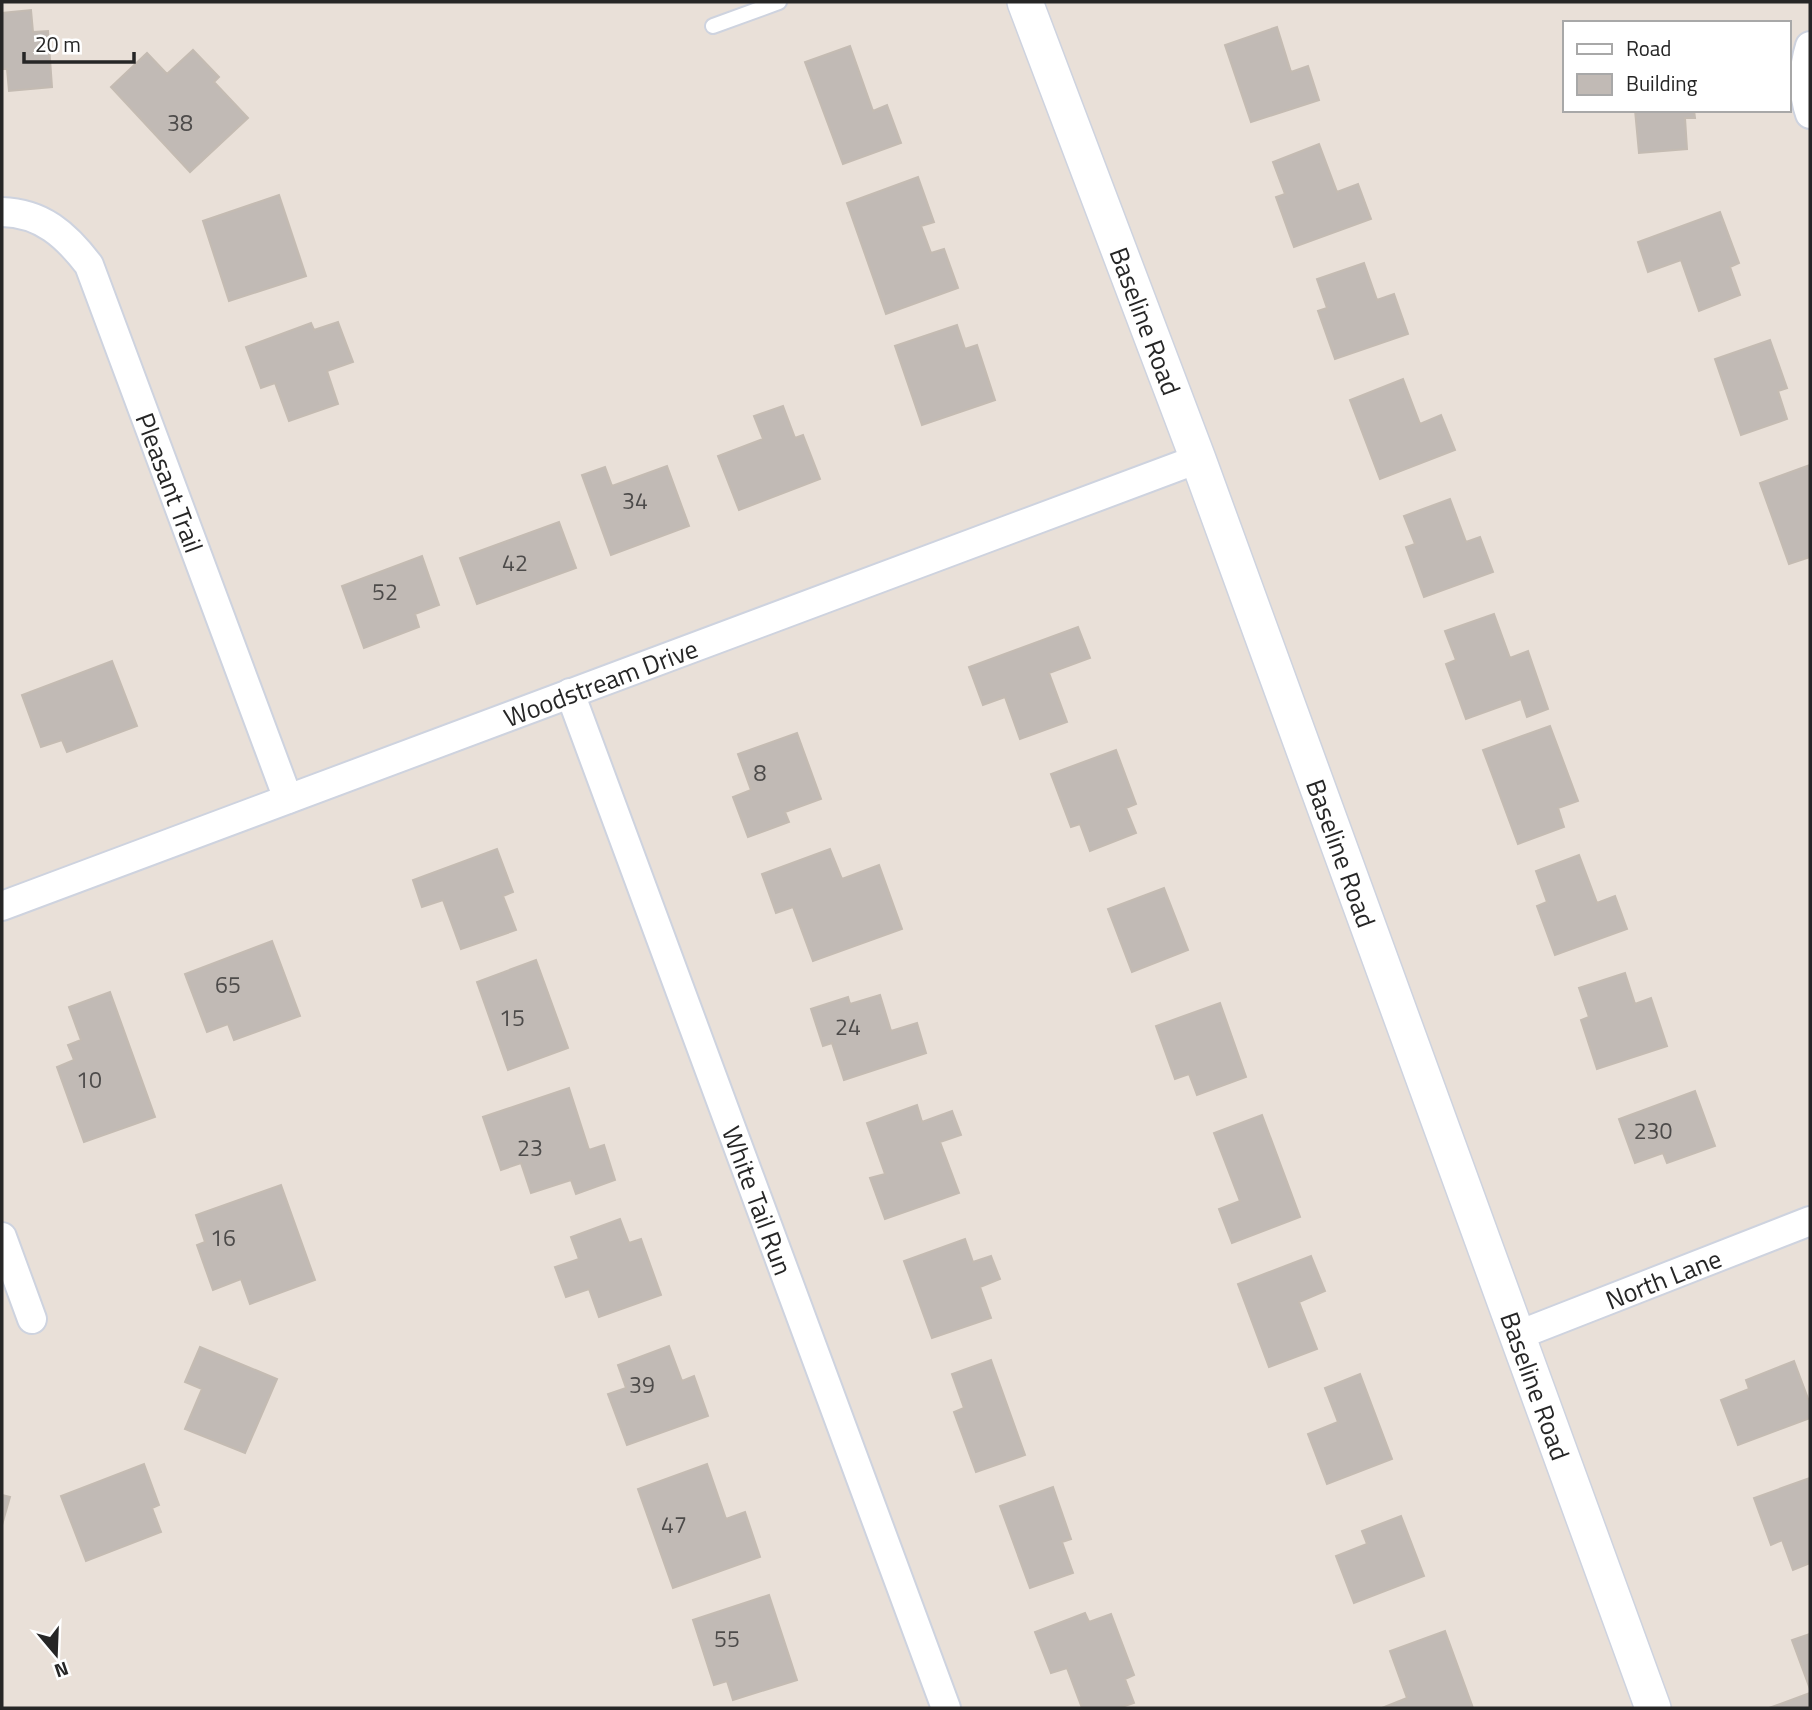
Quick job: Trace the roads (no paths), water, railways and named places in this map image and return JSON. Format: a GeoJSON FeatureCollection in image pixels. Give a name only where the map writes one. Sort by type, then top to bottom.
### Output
{"type":"FeatureCollection","features":[{"type":"Feature","properties":{"kind":"street","name":"Baseline Road"},"geometry":{"type":"LineString","coordinates":[[1025,2],[1198,459],[1653,1708]]}},
{"type":"Feature","properties":{"kind":"street"},"geometry":{"type":"LineString","coordinates":[[1810,46],[1804,66],[1805,100],[1810,114]]}},
{"type":"Feature","properties":{"kind":"street","name":"Pleasant Trail"},"geometry":{"type":"LineString","coordinates":[[2,212],[15,212],[46,222],[72,242],[89,265],[288,799]]}},
{"type":"Feature","properties":{"kind":"street","name":"Woodstream Drive"},"geometry":{"type":"LineString","coordinates":[[2,906],[1198,459]]}},
{"type":"Feature","properties":{"kind":"street","name":"White Tail Run"},"geometry":{"type":"LineString","coordinates":[[570,693],[946,1708]]}},
{"type":"Feature","properties":{"kind":"street","name":"North Lane"},"geometry":{"type":"LineString","coordinates":[[1516,1336],[1810,1221]]}},
{"type":"Feature","properties":{"kind":"street"},"geometry":{"type":"LineString","coordinates":[[2,1237],[33,1319]]}},
{"type":"Feature","properties":{"kind":"lane"},"geometry":{"type":"LineString","coordinates":[[713,26],[779,2]]}}]}
